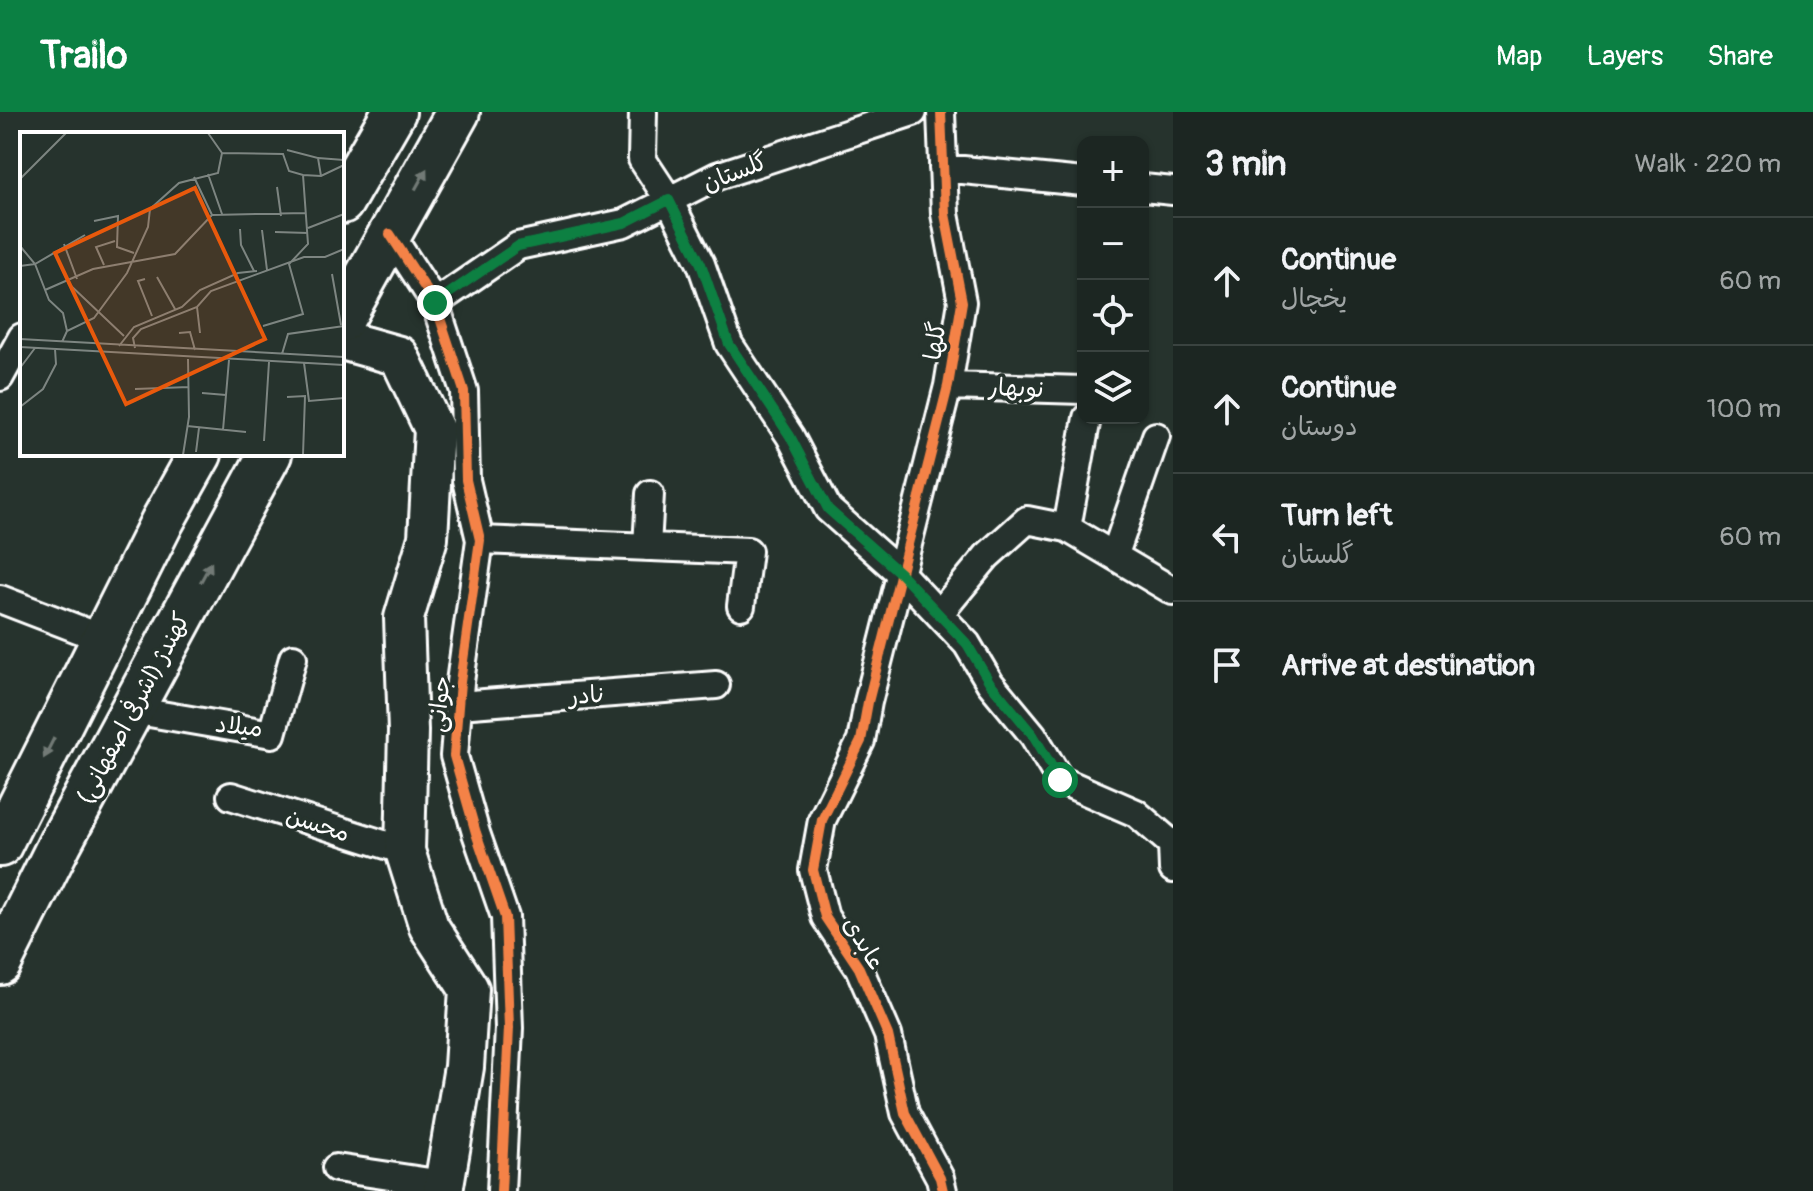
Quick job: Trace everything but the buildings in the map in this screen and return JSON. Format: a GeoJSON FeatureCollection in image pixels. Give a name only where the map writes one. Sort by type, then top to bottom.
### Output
{"type":"FeatureCollection","features":[{"type":"Feature","properties":{"kind":"main road"},"geometry":{"type":"LineString","coordinates":[[344,199],[394,112]]}},
{"type":"Feature","properties":{"kind":"main road"},"geometry":{"type":"LineString","coordinates":[[344,316],[458,112]]}},
{"type":"Feature","properties":{"kind":"main road"},"geometry":{"type":"LineString","coordinates":[[0,844],[162,522],[199,456]]}},
{"type":"Feature","properties":{"kind":"main road","name":"کهندژ (اشرفی اصفهانی)"},"geometry":{"type":"LineString","coordinates":[[0,963],[269,456]]}},
{"type":"Feature","properties":{"kind":"main road"},"geometry":{"type":"LineString","coordinates":[[123,727],[100,740],[92,718],[132,622],[162,522]]}},
{"type":"Feature","properties":{"kind":"main road"},"geometry":{"type":"LineString","coordinates":[[0,844],[20,837],[29,845],[25,869],[0,927]]}},
{"type":"Feature","properties":{"kind":"street"},"geometry":{"type":"LineString","coordinates":[[643,112],[642,159],[669,200],[701,264],[729,344],[790,436],[828,509],[900,573],[967,644],[990,683],[1033,735],[1060,780],[1136,813],[1172,844],[1173,869]]}},
{"type":"Feature","properties":{"kind":"street","name":"گلستان"},"geometry":{"type":"LineString","coordinates":[[435,303],[518,246],[624,223],[717,176],[913,112]]}},
{"type":"Feature","properties":{"kind":"street","name":"گلها"},"geometry":{"type":"LineString","coordinates":[[900,573],[948,386],[962,302],[945,214],[941,112]]}},
{"type":"Feature","properties":{"kind":"street"},"geometry":{"type":"LineString","coordinates":[[943,168],[1077,181]]}},
{"type":"Feature","properties":{"kind":"street"},"geometry":{"type":"LineString","coordinates":[[1149,189],[1173,191]]}},
{"type":"Feature","properties":{"kind":"street","name":"جوانی"},"geometry":{"type":"LineString","coordinates":[[390,234],[435,303],[464,391],[466,480],[480,540],[454,756],[505,917],[509,1028],[501,1191]]}},
{"type":"Feature","properties":{"kind":"street"},"geometry":{"type":"LineString","coordinates":[[0,377],[20,341]]}},
{"type":"Feature","properties":{"kind":"street","name":"جوانی"},"geometry":{"type":"LineString","coordinates":[[344,341],[399,356],[434,429],[428,538],[404,618],[408,731],[405,851],[429,927],[469,989],[464,1067],[443,1188]]}},
{"type":"Feature","properties":{"kind":"street","name":"نوبهار"},"geometry":{"type":"LineString","coordinates":[[948,386],[1077,390]]}},
{"type":"Feature","properties":{"kind":"street"},"geometry":{"type":"LineString","coordinates":[[1067,528],[1086,424]]}},
{"type":"Feature","properties":{"kind":"street"},"geometry":{"type":"LineString","coordinates":[[1115,554],[1156,436]]}},
{"type":"Feature","properties":{"kind":"street"},"geometry":{"type":"LineString","coordinates":[[647,547],[650,494]]}},
{"type":"Feature","properties":{"kind":"street"},"geometry":{"type":"LineString","coordinates":[[939,614],[987,556],[1027,520],[1067,528],[1173,591]]}},
{"type":"Feature","properties":{"kind":"street"},"geometry":{"type":"LineString","coordinates":[[480,540],[748,551],[741,606]]}},
{"type":"Feature","properties":{"kind":"street","name":"عابدی"},"geometry":{"type":"LineString","coordinates":[[900,573],[861,741],[822,820],[813,870],[825,917],[859,968],[888,1035],[905,1113],[940,1178],[943,1191]]}},
{"type":"Feature","properties":{"kind":"street"},"geometry":{"type":"LineString","coordinates":[[0,599],[104,639]]}},
{"type":"Feature","properties":{"kind":"street","name":"میلاد"},"geometry":{"type":"LineString","coordinates":[[123,727],[272,734],[293,658]]}},
{"type":"Feature","properties":{"kind":"street","name":"نادر"},"geometry":{"type":"LineString","coordinates":[[459,705],[716,685]]}},
{"type":"Feature","properties":{"kind":"street","name":"محسن"},"geometry":{"type":"LineString","coordinates":[[231,796],[405,851]]}},
{"type":"Feature","properties":{"kind":"street"},"geometry":{"type":"LineString","coordinates":[[336,1168],[443,1188]]}},
{"type":"Feature","properties":{"kind":"cycle path"},"geometry":{"type":"LineString","coordinates":[[941,112],[945,214],[962,302],[948,386],[868,702],[861,741],[822,820],[813,870],[825,917],[859,968],[888,1035],[905,1113],[940,1178],[943,1191]]}},
{"type":"Feature","properties":{"kind":"cycle path"},"geometry":{"type":"LineString","coordinates":[[390,234],[435,303],[464,391],[466,480],[480,540],[460,682],[454,756],[505,917],[509,1028],[501,1191]]}},
{"type":"Feature","properties":{"kind":"route"},"geometry":{"type":"LineString","coordinates":[[435,303],[518,246],[624,223],[669,200],[701,264],[729,344],[790,436],[828,509],[900,573],[967,644],[990,683],[1033,735],[1060,780]]}}]}
